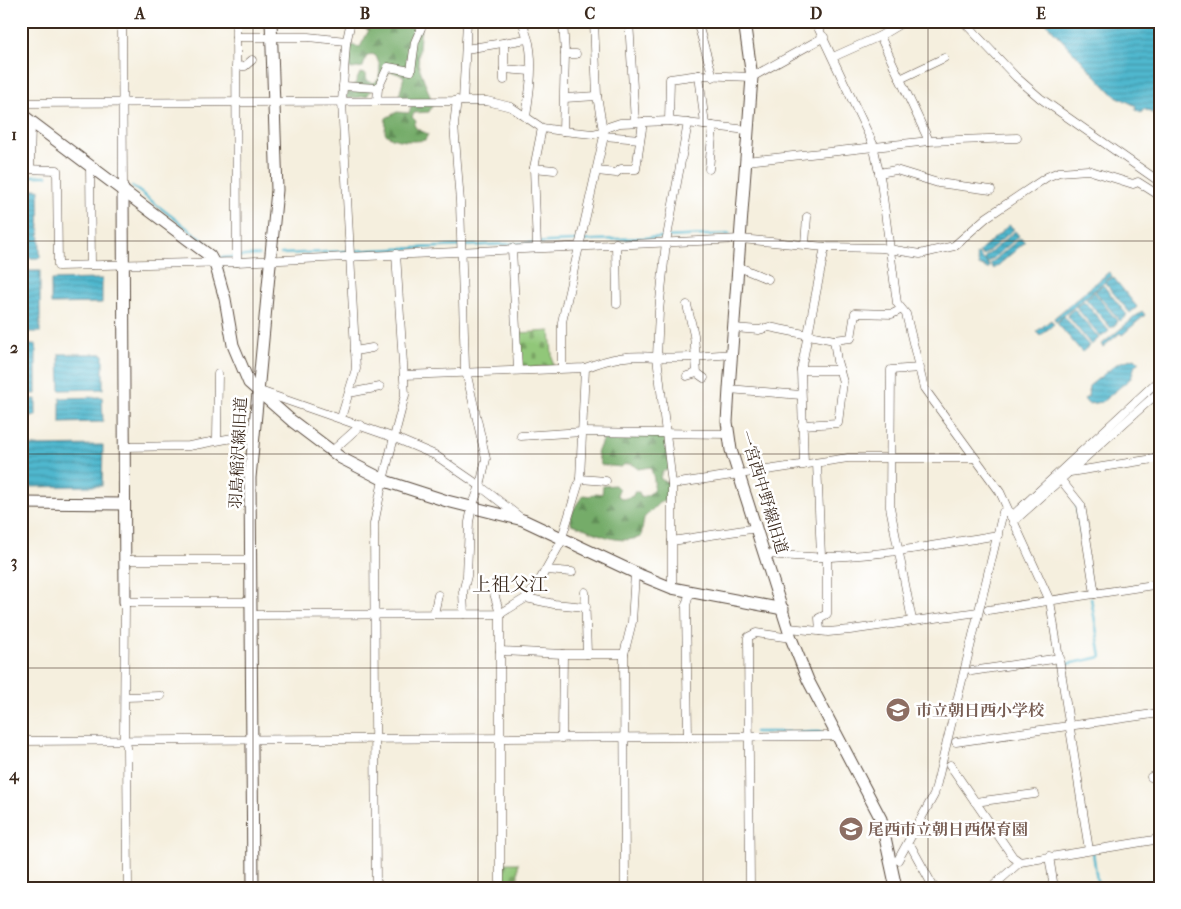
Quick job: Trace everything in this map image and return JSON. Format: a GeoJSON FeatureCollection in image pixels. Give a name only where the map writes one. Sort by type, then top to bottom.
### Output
{"type":"FeatureCollection","features":[{"type":"Feature","properties":{"kind":"street"},"geometry":{"type":"LineString","coordinates":[[122,21],[124,741],[127,747],[128,888]]}},
{"type":"Feature","properties":{"kind":"street"},"geometry":{"type":"LineString","coordinates":[[236,21],[237,262]]}},
{"type":"Feature","properties":{"kind":"street","name":"羽島稲沢線旧道"},"geometry":{"type":"LineString","coordinates":[[253,888],[250,478],[277,190],[271,21]]}},
{"type":"Feature","properties":{"kind":"street"},"geometry":{"type":"LineString","coordinates":[[341,418],[356,369],[342,102],[346,41],[351,21]]}},
{"type":"Feature","properties":{"kind":"street"},"geometry":{"type":"LineString","coordinates":[[377,101],[378,88],[388,67],[411,71],[416,42],[424,21]]}},
{"type":"Feature","properties":{"kind":"street"},"geometry":{"type":"LineString","coordinates":[[464,614],[464,592],[472,507],[480,486],[486,459],[467,372],[454,124],[460,101],[466,49],[466,21]]}},
{"type":"Feature","properties":{"kind":"street"},"geometry":{"type":"LineString","coordinates":[[523,21],[530,70],[526,117]]}},
{"type":"Feature","properties":{"kind":"street"},"geometry":{"type":"LineString","coordinates":[[563,21],[565,54],[563,131]]}},
{"type":"Feature","properties":{"kind":"street"},"geometry":{"type":"LineString","coordinates":[[562,368],[562,322],[597,171],[603,134],[597,96],[594,22],[604,21]]}},
{"type":"Feature","properties":{"kind":"street"},"geometry":{"type":"LineString","coordinates":[[597,171],[616,173],[621,169],[636,169],[640,138],[629,21]]}},
{"type":"Feature","properties":{"kind":"street"},"geometry":{"type":"LineString","coordinates":[[697,21],[713,77]]}},
{"type":"Feature","properties":{"kind":"street","name":"一宮西中野線旧道"},"geometry":{"type":"LineString","coordinates":[[744,21],[752,77],[739,267],[728,389],[728,434],[790,633],[808,680],[881,819],[887,838],[896,888]]}},
{"type":"Feature","properties":{"kind":"street"},"geometry":{"type":"LineString","coordinates":[[815,21],[874,147],[897,303],[900,310],[906,314],[925,390],[1000,492],[1050,601],[1090,850]]}},
{"type":"Feature","properties":{"kind":"street"},"geometry":{"type":"LineString","coordinates":[[833,57],[880,36],[905,21]]}},
{"type":"Feature","properties":{"kind":"street"},"geometry":{"type":"LineString","coordinates":[[963,21],[1016,77],[1040,98],[1160,182]]}},
{"type":"Feature","properties":{"kind":"street"},"geometry":{"type":"LineString","coordinates":[[880,36],[929,141]]}},
{"type":"Feature","properties":{"kind":"street"},"geometry":{"type":"LineString","coordinates":[[236,37],[308,37],[346,41]]}},
{"type":"Feature","properties":{"kind":"street"},"geometry":{"type":"LineString","coordinates":[[668,121],[670,79],[699,75],[752,77],[824,37]]}},
{"type":"Feature","properties":{"kind":"street"},"geometry":{"type":"LineString","coordinates":[[466,49],[527,39]]}},
{"type":"Feature","properties":{"kind":"street"},"geometry":{"type":"LineString","coordinates":[[504,43],[504,80]]}},
{"type":"Feature","properties":{"kind":"street"},"geometry":{"type":"LineString","coordinates":[[565,54],[576,54]]}},
{"type":"Feature","properties":{"kind":"street"},"geometry":{"type":"LineString","coordinates":[[900,79],[944,58]]}},
{"type":"Feature","properties":{"kind":"street"},"geometry":{"type":"LineString","coordinates":[[236,67],[245,66],[252,60]]}},
{"type":"Feature","properties":{"kind":"street"},"geometry":{"type":"LineString","coordinates":[[504,69],[530,70]]}},
{"type":"Feature","properties":{"kind":"street"},"geometry":{"type":"LineString","coordinates":[[699,75],[709,125],[709,169]]}},
{"type":"Feature","properties":{"kind":"street"},"geometry":{"type":"LineString","coordinates":[[343,86],[378,88]]}},
{"type":"Feature","properties":{"kind":"street"},"geometry":{"type":"LineString","coordinates":[[565,98],[597,96]]}},
{"type":"Feature","properties":{"kind":"street"},"geometry":{"type":"LineString","coordinates":[[21,104],[377,101],[500,102],[542,128],[640,138]]}},
{"type":"Feature","properties":{"kind":"street"},"geometry":{"type":"LineString","coordinates":[[21,114],[185,235],[210,256],[225,299],[233,345],[249,383],[272,405],[332,451],[383,480],[472,507],[523,520]]}},
{"type":"Feature","properties":{"kind":"street"},"geometry":{"type":"LineString","coordinates":[[30,169],[31,121]]}},
{"type":"Feature","properties":{"kind":"street"},"geometry":{"type":"LineString","coordinates":[[603,134],[608,126],[668,121],[747,130]]}},
{"type":"Feature","properties":{"kind":"street"},"geometry":{"type":"LineString","coordinates":[[672,588],[672,484],[657,357],[659,311],[666,242],[688,123]]}},
{"type":"Feature","properties":{"kind":"street"},"geometry":{"type":"LineString","coordinates":[[537,248],[534,168],[542,128]]}},
{"type":"Feature","properties":{"kind":"street"},"geometry":{"type":"LineString","coordinates":[[746,161],[929,141],[1016,138]]}},
{"type":"Feature","properties":{"kind":"street"},"geometry":{"type":"LineString","coordinates":[[90,166],[91,265]]}},
{"type":"Feature","properties":{"kind":"street"},"geometry":{"type":"LineString","coordinates":[[534,168],[554,170]]}},
{"type":"Feature","properties":{"kind":"street"},"geometry":{"type":"LineString","coordinates":[[21,169],[57,170],[58,266],[214,263],[616,243],[741,239],[920,254],[954,246],[987,217],[1047,177],[1059,172],[1088,170],[1133,184],[1138,182],[1160,196]]}},
{"type":"Feature","properties":{"kind":"street"},"geometry":{"type":"LineString","coordinates":[[879,173],[896,170],[938,183],[991,190]]}},
{"type":"Feature","properties":{"kind":"street"},"geometry":{"type":"LineString","coordinates":[[805,244],[807,216]]}},
{"type":"Feature","properties":{"kind":"street"},"geometry":{"type":"LineString","coordinates":[[616,243],[617,304]]}},
{"type":"Feature","properties":{"kind":"street"},"geometry":{"type":"LineString","coordinates":[[804,465],[801,370],[825,247]]}},
{"type":"Feature","properties":{"kind":"street"},"geometry":{"type":"LineString","coordinates":[[512,248],[518,370]]}},
{"type":"Feature","properties":{"kind":"street"},"geometry":{"type":"LineString","coordinates":[[376,888],[376,614],[374,524],[383,480],[405,395],[396,254]]}},
{"type":"Feature","properties":{"kind":"street"},"geometry":{"type":"LineString","coordinates":[[739,267],[768,279]]}},
{"type":"Feature","properties":{"kind":"street"},"geometry":{"type":"LineString","coordinates":[[687,376],[700,376],[695,356],[694,335],[688,306]]}},
{"type":"Feature","properties":{"kind":"street"},"geometry":{"type":"LineString","coordinates":[[734,328],[759,330],[769,327],[834,340],[851,338],[855,313],[892,314],[900,310]]}},
{"type":"Feature","properties":{"kind":"street"},"geometry":{"type":"LineString","coordinates":[[802,424],[838,423],[843,382],[834,340]]}},
{"type":"Feature","properties":{"kind":"street"},"geometry":{"type":"LineString","coordinates":[[355,351],[372,348]]}},
{"type":"Feature","properties":{"kind":"street"},"geometry":{"type":"LineString","coordinates":[[404,375],[585,368],[607,359],[626,356],[657,357],[732,354]]}},
{"type":"Feature","properties":{"kind":"street"},"geometry":{"type":"LineString","coordinates":[[251,615],[500,614],[526,598],[536,588],[561,540],[580,480],[585,368]]}},
{"type":"Feature","properties":{"kind":"street"},"geometry":{"type":"LineString","coordinates":[[912,620],[890,507],[892,370],[920,368]]}},
{"type":"Feature","properties":{"kind":"street"},"geometry":{"type":"LineString","coordinates":[[801,370],[840,370]]}},
{"type":"Feature","properties":{"kind":"street"},"geometry":{"type":"LineString","coordinates":[[217,439],[218,374]]}},
{"type":"Feature","properties":{"kind":"street"},"geometry":{"type":"LineString","coordinates":[[1012,519],[1160,379]]}},
{"type":"Feature","properties":{"kind":"street"},"geometry":{"type":"LineString","coordinates":[[349,393],[380,387]]}},
{"type":"Feature","properties":{"kind":"street"},"geometry":{"type":"LineString","coordinates":[[728,389],[801,395]]}},
{"type":"Feature","properties":{"kind":"street"},"geometry":{"type":"LineString","coordinates":[[258,390],[361,425],[435,455],[480,486],[523,520],[561,540],[635,573],[672,588],[782,609]]}},
{"type":"Feature","properties":{"kind":"street"},"geometry":{"type":"LineString","coordinates":[[1012,519],[1061,480],[1160,391]]}},
{"type":"Feature","properties":{"kind":"street"},"geometry":{"type":"LineString","coordinates":[[332,451],[361,425]]}},
{"type":"Feature","properties":{"kind":"street"},"geometry":{"type":"LineString","coordinates":[[521,436],[582,432],[728,434]]}},
{"type":"Feature","properties":{"kind":"street"},"geometry":{"type":"LineString","coordinates":[[123,447],[189,446],[217,439],[254,434]]}},
{"type":"Feature","properties":{"kind":"street"},"geometry":{"type":"LineString","coordinates":[[672,484],[848,458],[975,458]]}},
{"type":"Feature","properties":{"kind":"street"},"geometry":{"type":"LineString","coordinates":[[1070,472],[1160,458]]}},
{"type":"Feature","properties":{"kind":"street"},"geometry":{"type":"LineString","coordinates":[[817,463],[826,614],[819,618],[820,631]]}},
{"type":"Feature","properties":{"kind":"street"},"geometry":{"type":"LineString","coordinates":[[580,480],[606,481]]}},
{"type":"Feature","properties":{"kind":"street"},"geometry":{"type":"LineString","coordinates":[[1061,480],[1081,505],[1095,594]]}},
{"type":"Feature","properties":{"kind":"street"},"geometry":{"type":"LineString","coordinates":[[21,503],[124,504]]}},
{"type":"Feature","properties":{"kind":"street"},"geometry":{"type":"LineString","coordinates":[[898,860],[934,795],[1003,512]]}},
{"type":"Feature","properties":{"kind":"street"},"geometry":{"type":"LineString","coordinates":[[672,541],[757,528]]}},
{"type":"Feature","properties":{"kind":"street"},"geometry":{"type":"LineString","coordinates":[[766,554],[824,556],[899,552],[998,534]]}},
{"type":"Feature","properties":{"kind":"street"},"geometry":{"type":"LineString","coordinates":[[124,560],[251,560]]}},
{"type":"Feature","properties":{"kind":"street"},"geometry":{"type":"LineString","coordinates":[[546,570],[572,572]]}},
{"type":"Feature","properties":{"kind":"street"},"geometry":{"type":"LineString","coordinates":[[625,888],[624,654],[632,622],[635,573]]}},
{"type":"Feature","properties":{"kind":"street"},"geometry":{"type":"LineString","coordinates":[[988,610],[1160,584]]}},
{"type":"Feature","properties":{"kind":"street"},"geometry":{"type":"LineString","coordinates":[[494,590],[500,614],[500,888]]}},
{"type":"Feature","properties":{"kind":"street"},"geometry":{"type":"LineString","coordinates":[[585,592],[587,654]]}},
{"type":"Feature","properties":{"kind":"street"},"geometry":{"type":"LineString","coordinates":[[688,737],[686,605],[690,592]]}},
{"type":"Feature","properties":{"kind":"street"},"geometry":{"type":"LineString","coordinates":[[434,614],[438,595]]}},
{"type":"Feature","properties":{"kind":"street"},"geometry":{"type":"LineString","coordinates":[[526,598],[554,604],[586,607]]}},
{"type":"Feature","properties":{"kind":"street"},"geometry":{"type":"LineString","coordinates":[[125,602],[251,602]]}},
{"type":"Feature","properties":{"kind":"street"},"geometry":{"type":"LineString","coordinates":[[750,888],[748,637],[756,634],[850,630],[978,612]]}},
{"type":"Feature","properties":{"kind":"street"},"geometry":{"type":"LineString","coordinates":[[500,651],[624,654]]}},
{"type":"Feature","properties":{"kind":"street"},"geometry":{"type":"LineString","coordinates":[[562,738],[563,654]]}},
{"type":"Feature","properties":{"kind":"street"},"geometry":{"type":"LineString","coordinates":[[972,670],[1060,658]]}},
{"type":"Feature","properties":{"kind":"street"},"geometry":{"type":"LineString","coordinates":[[125,697],[161,696]]}},
{"type":"Feature","properties":{"kind":"street"},"geometry":{"type":"LineString","coordinates":[[956,742],[1160,713]]}},
{"type":"Feature","properties":{"kind":"street"},"geometry":{"type":"LineString","coordinates":[[21,741],[624,739],[837,736]]}},
{"type":"Feature","properties":{"kind":"street"},"geometry":{"type":"LineString","coordinates":[[950,765],[1012,857],[1020,862]]}},
{"type":"Feature","properties":{"kind":"street"},"geometry":{"type":"LineString","coordinates":[[1151,777],[1160,776]]}},
{"type":"Feature","properties":{"kind":"street"},"geometry":{"type":"LineString","coordinates":[[975,802],[1035,794]]}},
{"type":"Feature","properties":{"kind":"street"},"geometry":{"type":"LineString","coordinates":[[991,888],[1020,862],[1160,839]]}},
{"type":"Feature","properties":{"kind":"street"},"geometry":{"type":"LineString","coordinates":[[912,848],[934,888]]}},
{"type":"Feature","properties":{"kind":"street"},"geometry":{"type":"LineString","coordinates":[[1050,856],[1054,888]]}},
{"type":"Feature","properties":{"kind":"green space"},"geometry":{"type":"Polygon","coordinates":[[[352,21],[404,21],[406,24],[412,25],[416,21],[421,21],[418,64],[433,104],[429,112],[414,113],[412,117],[416,121],[414,125],[417,129],[428,134],[425,140],[398,140],[385,133],[386,118],[397,112],[409,113],[412,103],[399,97],[404,76],[390,71],[381,84],[374,86],[367,96],[348,99],[343,95],[345,88],[355,84],[360,73],[366,74],[367,81],[374,83],[379,79],[380,66],[376,56],[372,54],[366,57],[363,67],[352,69],[346,67],[346,48],[351,45],[360,47],[369,30],[352,24],[352,21]]]}},
{"type":"Feature","properties":{"kind":"green space"},"geometry":{"type":"Polygon","coordinates":[[[550,331],[553,366],[519,368],[520,333],[550,331]]]}},
{"type":"Feature","properties":{"kind":"green space"},"geometry":{"type":"Polygon","coordinates":[[[659,435],[667,439],[670,469],[663,471],[660,477],[662,480],[671,483],[671,497],[659,503],[644,518],[641,537],[622,540],[614,539],[571,524],[573,512],[583,495],[602,494],[603,486],[615,485],[619,489],[617,495],[623,499],[633,496],[634,492],[639,492],[641,497],[647,495],[653,489],[654,481],[650,467],[638,469],[632,464],[625,464],[621,467],[601,465],[597,453],[604,436],[659,435]]]}},
{"type":"Feature","properties":{"kind":"green space"},"geometry":{"type":"Polygon","coordinates":[[[504,863],[518,863],[518,880],[504,880],[504,863]]]}},
{"type":"Feature","properties":{"kind":"water"},"geometry":{"type":"Polygon","coordinates":[[[1044,21],[1160,21],[1160,117],[1144,109],[1141,113],[1135,110],[1136,106],[1114,95],[1044,21]]]}},
{"type":"Feature","properties":{"kind":"water"},"geometry":{"type":"Polygon","coordinates":[[[21,189],[39,189],[40,258],[21,258],[21,189]]]}},
{"type":"Feature","properties":{"kind":"water"},"geometry":{"type":"Polygon","coordinates":[[[1009,225],[1014,229],[983,256],[979,252],[1009,225]]]}},
{"type":"Feature","properties":{"kind":"water"},"geometry":{"type":"Polygon","coordinates":[[[1015,231],[1019,236],[988,263],[984,258],[1015,231]]]}},
{"type":"Feature","properties":{"kind":"water"},"geometry":{"type":"Polygon","coordinates":[[[1020,238],[1025,242],[994,269],[990,264],[1020,238]]]}},
{"type":"Feature","properties":{"kind":"water"},"geometry":{"type":"Polygon","coordinates":[[[978,254],[990,266],[988,269],[979,265],[976,255],[978,254]]]}},
{"type":"Feature","properties":{"kind":"water"},"geometry":{"type":"Polygon","coordinates":[[[21,271],[40,271],[40,332],[21,332],[21,271]]]}},
{"type":"Feature","properties":{"kind":"water"},"geometry":{"type":"Polygon","coordinates":[[[1109,272],[1112,276],[1056,322],[1054,318],[1109,272]]]}},
{"type":"Feature","properties":{"kind":"water"},"geometry":{"type":"Polygon","coordinates":[[[1113,277],[1137,307],[1130,313],[1105,283],[1113,277]]]}},
{"type":"Feature","properties":{"kind":"water"},"geometry":{"type":"Polygon","coordinates":[[[102,279],[102,303],[51,304],[51,280],[102,279]]]}},
{"type":"Feature","properties":{"kind":"water"},"geometry":{"type":"Polygon","coordinates":[[[1103,285],[1127,315],[1120,321],[1095,291],[1103,285]]]}},
{"type":"Feature","properties":{"kind":"water"},"geometry":{"type":"Polygon","coordinates":[[[1094,292],[1118,322],[1111,328],[1086,299],[1094,292]]]}},
{"type":"Feature","properties":{"kind":"water"},"geometry":{"type":"Polygon","coordinates":[[[1084,301],[1109,331],[1101,337],[1076,307],[1084,301]]]}},
{"type":"Feature","properties":{"kind":"water"},"geometry":{"type":"Polygon","coordinates":[[[1074,309],[1099,338],[1091,345],[1067,315],[1074,309]]]}},
{"type":"Feature","properties":{"kind":"water"},"geometry":{"type":"Polygon","coordinates":[[[1142,311],[1145,315],[1122,335],[1120,333],[1103,347],[1101,345],[1142,311]]]}},
{"type":"Feature","properties":{"kind":"water"},"geometry":{"type":"Polygon","coordinates":[[[1064,316],[1089,346],[1082,352],[1057,323],[1064,316]]]}},
{"type":"Feature","properties":{"kind":"water"},"geometry":{"type":"Polygon","coordinates":[[[1051,320],[1054,324],[1040,336],[1036,332],[1051,320]]]}},
{"type":"Feature","properties":{"kind":"water"},"geometry":{"type":"Polygon","coordinates":[[[36,344],[36,394],[23,394],[22,345],[36,344]]]}},
{"type":"Feature","properties":{"kind":"water"},"geometry":{"type":"Polygon","coordinates":[[[59,354],[103,354],[103,389],[60,390],[59,354]]]}},
{"type":"Feature","properties":{"kind":"water"},"geometry":{"type":"Polygon","coordinates":[[[1135,358],[1139,362],[1135,365],[1131,378],[1102,402],[1088,404],[1084,399],[1088,397],[1089,386],[1118,363],[1135,358]]]}},
{"type":"Feature","properties":{"kind":"water"},"geometry":{"type":"Polygon","coordinates":[[[102,397],[103,422],[60,423],[60,398],[102,397]]]}},
{"type":"Feature","properties":{"kind":"water"},"geometry":{"type":"Polygon","coordinates":[[[23,399],[36,399],[36,416],[24,416],[23,399]]]}},
{"type":"Feature","properties":{"kind":"water"},"geometry":{"type":"Polygon","coordinates":[[[103,445],[102,486],[21,487],[21,446],[103,445]]]}},
{"type":"Feature","properties":{"kind":"waterway"},"geometry":{"type":"LineString","coordinates":[[21,176],[47,176]]}},
{"type":"Feature","properties":{"kind":"waterway"},"geometry":{"type":"LineString","coordinates":[[132,186],[204,241],[217,258],[259,255]]}},
{"type":"Feature","properties":{"kind":"waterway"},"geometry":{"type":"LineString","coordinates":[[281,254],[730,234]]}},
{"type":"Feature","properties":{"kind":"waterway"},"geometry":{"type":"LineString","coordinates":[[1076,503],[1090,590]]}},
{"type":"Feature","properties":{"kind":"waterway"},"geometry":{"type":"LineString","coordinates":[[1063,665],[1101,657],[1091,598]]}},
{"type":"Feature","properties":{"kind":"waterway"},"geometry":{"type":"LineString","coordinates":[[755,732],[822,732]]}},
{"type":"Feature","properties":{"kind":"waterway"},"geometry":{"type":"LineString","coordinates":[[1093,852],[1098,888]]}},
{"type":"Feature","properties":{"kind":"waterway"},"geometry":{"type":"LineString","coordinates":[[1112,888],[1160,880]]}},
{"type":"Feature","properties":{"kind":"place","name":"市立朝日西小学校"},"geometry":{"type":"Point","coordinates":[898,710]}},
{"type":"Feature","properties":{"kind":"place","name":"尾西市立朝日西保育園"},"geometry":{"type":"Point","coordinates":[851,829]}},
{"type":"Feature","properties":{"kind":"district","name":"上祖父江"},"geometry":{"type":"Point","coordinates":[510,585]}}]}
